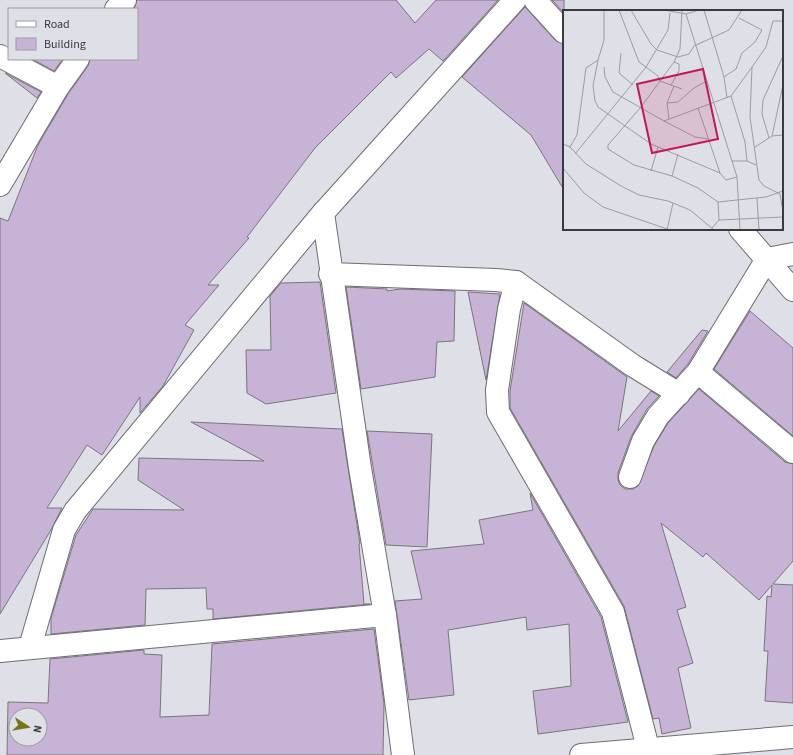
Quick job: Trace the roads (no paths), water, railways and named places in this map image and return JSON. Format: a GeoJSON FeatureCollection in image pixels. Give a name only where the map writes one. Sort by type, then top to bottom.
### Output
{"type":"FeatureCollection","features":[{"type":"Feature","properties":{"kind":"street"},"geometry":{"type":"LineString","coordinates":[[117,8],[125,0]]}},
{"type":"Feature","properties":{"kind":"street"},"geometry":{"type":"LineString","coordinates":[[30,647],[64,530],[75,510],[322,213],[515,0]]}},
{"type":"Feature","properties":{"kind":"street"},"geometry":{"type":"LineString","coordinates":[[535,0],[563,31]]}},
{"type":"Feature","properties":{"kind":"street"},"geometry":{"type":"LineString","coordinates":[[0,56],[58,87]]}},
{"type":"Feature","properties":{"kind":"street"},"geometry":{"type":"LineString","coordinates":[[0,184],[58,87],[77,60]]}},
{"type":"Feature","properties":{"kind":"street"},"geometry":{"type":"LineString","coordinates":[[322,213],[360,468],[385,615],[403,755]]}},
{"type":"Feature","properties":{"kind":"street"},"geometry":{"type":"LineString","coordinates":[[741,230],[793,290]]}},
{"type":"Feature","properties":{"kind":"street"},"geometry":{"type":"LineString","coordinates":[[630,477],[643,441],[658,416],[698,372],[767,259],[793,254]]}},
{"type":"Feature","properties":{"kind":"street"},"geometry":{"type":"LineString","coordinates":[[330,274],[516,282],[632,365],[679,394]]}},
{"type":"Feature","properties":{"kind":"street"},"geometry":{"type":"LineString","coordinates":[[516,282],[508,309],[497,390],[498,412],[612,612],[648,748]]}},
{"type":"Feature","properties":{"kind":"street"},"geometry":{"type":"LineString","coordinates":[[698,372],[793,452]]}},
{"type":"Feature","properties":{"kind":"street"},"geometry":{"type":"LineString","coordinates":[[0,651],[385,615]]}},
{"type":"Feature","properties":{"kind":"street"},"geometry":{"type":"LineString","coordinates":[[581,755],[648,748],[793,737]]}}]}
